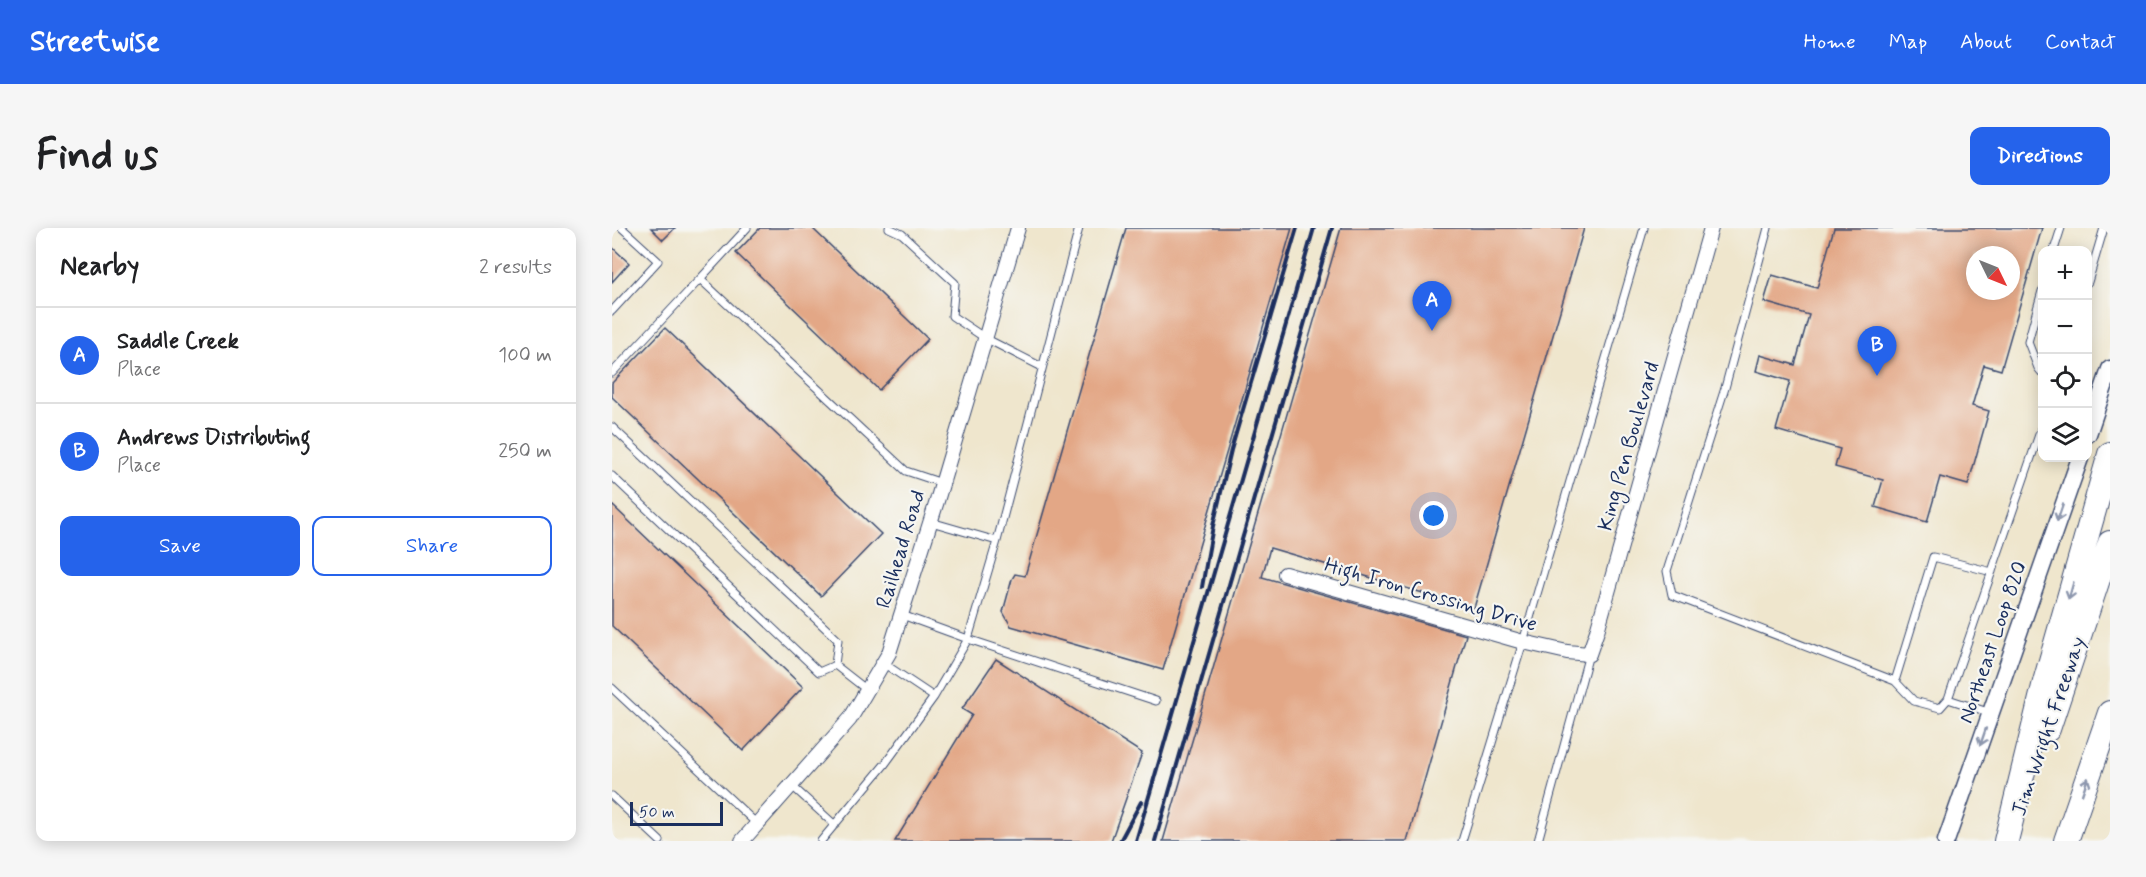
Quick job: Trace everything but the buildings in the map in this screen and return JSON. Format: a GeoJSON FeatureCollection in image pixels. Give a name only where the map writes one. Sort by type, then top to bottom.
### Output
{"type":"FeatureCollection","features":[{"type":"Feature","properties":{"kind":"highway"},"geometry":{"type":"LineString","coordinates":[[2008,841],[2045,682],[2110,454]]}},
{"type":"Feature","properties":{"kind":"highway","name":"Jim Wright Freeway"},"geometry":{"type":"LineString","coordinates":[[2008,841],[2110,543]]}},
{"type":"Feature","properties":{"kind":"highway"},"geometry":{"type":"LineString","coordinates":[[2066,841],[2110,713]]}},
{"type":"Feature","properties":{"kind":"street","name":"Railhead Road"},"geometry":{"type":"LineString","coordinates":[[742,841],[850,719],[889,653],[931,522],[1018,228]]}},
{"type":"Feature","properties":{"kind":"street","name":"King Pen Boulevard"},"geometry":{"type":"LineString","coordinates":[[1589,654],[1598,631],[1711,228]]}},
{"type":"Feature","properties":{"kind":"street"},"geometry":{"type":"LineString","coordinates":[[2092,417],[2110,369]]}},
{"type":"Feature","properties":{"kind":"street","name":"Northeast Loop 820"},"geometry":{"type":"LineString","coordinates":[[1946,841],[2078,462]]}},
{"type":"Feature","properties":{"kind":"street","name":"High Iron Crossing Drive"},"geometry":{"type":"LineString","coordinates":[[1285,574],[1523,642],[1567,652],[1589,654]]}},
{"type":"Feature","properties":{"kind":"lane"},"geometry":{"type":"LineString","coordinates":[[612,311],[658,261],[622,228]]}},
{"type":"Feature","properties":{"kind":"lane"},"geometry":{"type":"LineString","coordinates":[[612,373],[747,228]]}},
{"type":"Feature","properties":{"kind":"lane"},"geometry":{"type":"LineString","coordinates":[[889,228],[902,234],[955,283],[952,316],[985,338],[1042,367]]}},
{"type":"Feature","properties":{"kind":"lane"},"geometry":{"type":"LineString","coordinates":[[821,841],[885,764],[934,697],[968,639],[997,541],[1079,228]]}},
{"type":"Feature","properties":{"kind":"lane"},"geometry":{"type":"LineString","coordinates":[[1462,841],[1523,642],[1644,228]]}},
{"type":"Feature","properties":{"kind":"lane"},"geometry":{"type":"LineString","coordinates":[[1768,228],[1725,388],[1667,571],[1672,595],[1895,681],[1914,701],[1940,708],[1948,699],[2038,440]]}},
{"type":"Feature","properties":{"kind":"lane"},"geometry":{"type":"LineString","coordinates":[[2055,246],[2061,228]]}},
{"type":"Feature","properties":{"kind":"lane"},"geometry":{"type":"LineString","coordinates":[[2092,268],[2104,228]]}},
{"type":"Feature","properties":{"kind":"lane"},"geometry":{"type":"LineString","coordinates":[[700,279],[906,471],[942,483]]}},
{"type":"Feature","properties":{"kind":"lane"},"geometry":{"type":"LineString","coordinates":[[2038,368],[2028,342],[2040,300]]}},
{"type":"Feature","properties":{"kind":"lane"},"geometry":{"type":"LineString","coordinates":[[2034,321],[2038,321]]}},
{"type":"Feature","properties":{"kind":"lane"},"geometry":{"type":"LineString","coordinates":[[612,427],[838,640],[835,665]]}},
{"type":"Feature","properties":{"kind":"lane"},"geometry":{"type":"LineString","coordinates":[[612,476],[819,672],[835,665]]}},
{"type":"Feature","properties":{"kind":"lane"},"geometry":{"type":"LineString","coordinates":[[931,522],[997,541]]}},
{"type":"Feature","properties":{"kind":"lane"},"geometry":{"type":"LineString","coordinates":[[1895,681],[1933,557],[1992,572]]}},
{"type":"Feature","properties":{"kind":"lane"},"geometry":{"type":"LineString","coordinates":[[902,615],[1156,701]]}},
{"type":"Feature","properties":{"kind":"lane"},"geometry":{"type":"LineString","coordinates":[[1538,841],[1589,654]]}},
{"type":"Feature","properties":{"kind":"lane"},"geometry":{"type":"LineString","coordinates":[[883,663],[934,697]]}},
{"type":"Feature","properties":{"kind":"lane"},"geometry":{"type":"LineString","coordinates":[[835,665],[867,690]]}},
{"type":"Feature","properties":{"kind":"lane"},"geometry":{"type":"LineString","coordinates":[[612,688],[757,824]]}},
{"type":"Feature","properties":{"kind":"lane"},"geometry":{"type":"LineString","coordinates":[[1948,699],[1991,713]]}},
{"type":"Feature","properties":{"kind":"lane"},"geometry":{"type":"LineString","coordinates":[[791,785],[835,825]]}},
{"type":"Feature","properties":{"kind":"lane"},"geometry":{"type":"LineString","coordinates":[[612,796],[660,841]]}},
{"type":"Feature","properties":{"kind":"railway"},"geometry":{"type":"LineString","coordinates":[[1202,587],[1213,526],[1231,450],[1297,228]]}},
{"type":"Feature","properties":{"kind":"railway"},"geometry":{"type":"LineString","coordinates":[[1136,841],[1314,228]]}},
{"type":"Feature","properties":{"kind":"railway"},"geometry":{"type":"LineString","coordinates":[[1155,841],[1332,228]]}},
{"type":"Feature","properties":{"kind":"railway"},"geometry":{"type":"LineString","coordinates":[[1120,841],[1141,802]]}},
{"type":"Feature","properties":{"kind":"place","name":"Saddle Creek"},"geometry":{"type":"Point","coordinates":[1432,331]}},
{"type":"Feature","properties":{"kind":"place","name":"Andrews Distributing"},"geometry":{"type":"Point","coordinates":[1877,376]}}]}
